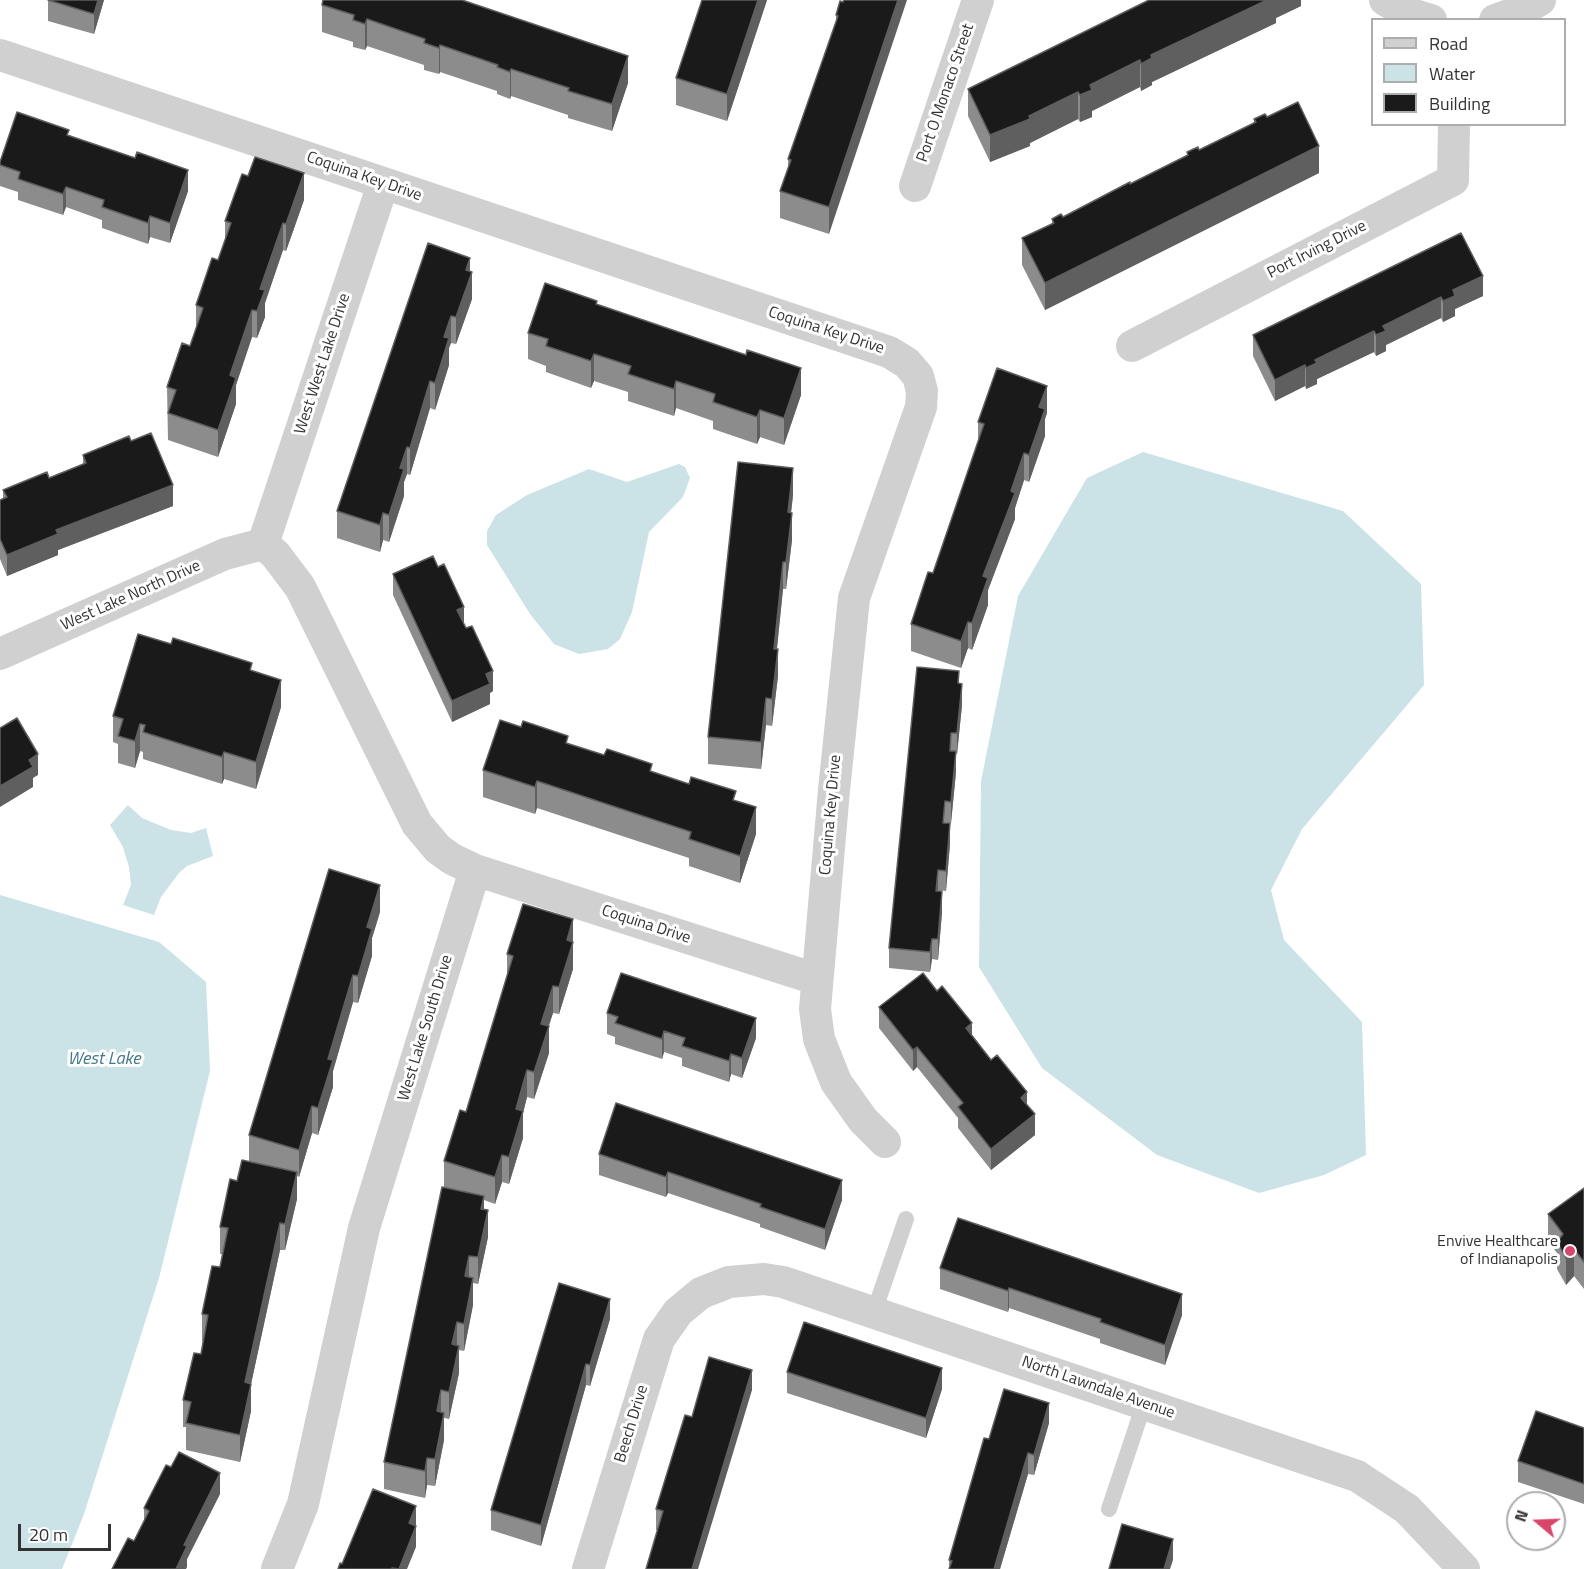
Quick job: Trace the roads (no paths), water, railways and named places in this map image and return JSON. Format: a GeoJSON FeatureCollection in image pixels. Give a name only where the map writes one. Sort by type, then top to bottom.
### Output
{"type":"FeatureCollection","features":[{"type":"Feature","properties":{"kind":"street","name":"Port O Monaco Street"},"geometry":{"type":"LineString","coordinates":[[915,186],[978,0]]}},
{"type":"Feature","properties":{"kind":"street"},"geometry":{"type":"LineString","coordinates":[[1384,0],[1408,13],[1424,18]]}},
{"type":"Feature","properties":{"kind":"street"},"geometry":{"type":"LineString","coordinates":[[1501,18],[1523,10],[1540,0]]}},
{"type":"Feature","properties":{"kind":"street","name":"Coquina Key Drive"},"geometry":{"type":"LineString","coordinates":[[0,55],[889,351],[908,363],[918,376],[922,391],[921,407],[854,598],[816,979],[815,1009],[824,1054],[844,1096],[885,1142]]}},
{"type":"Feature","properties":{"kind":"street","name":"Port Irving Drive"},"geometry":{"type":"LineString","coordinates":[[1132,346],[1453,180],[1454,126]]}},
{"type":"Feature","properties":{"kind":"street","name":"West West Lake Drive"},"geometry":{"type":"LineString","coordinates":[[263,544],[383,184]]}},
{"type":"Feature","properties":{"kind":"street"},"geometry":{"type":"LineString","coordinates":[[263,544],[275,554],[300,587],[422,831],[452,859],[476,870]]}},
{"type":"Feature","properties":{"kind":"street","name":"West Lake North Drive"},"geometry":{"type":"LineString","coordinates":[[0,654],[225,554],[263,544]]}},
{"type":"Feature","properties":{"kind":"street","name":"Coquina Drive"},"geometry":{"type":"LineString","coordinates":[[476,870],[816,979]]}},
{"type":"Feature","properties":{"kind":"street","name":"West Lake South Drive"},"geometry":{"type":"LineString","coordinates":[[277,1569],[303,1504],[364,1228],[476,870]]}},
{"type":"Feature","properties":{"kind":"street","name":"North Lawndale Avenue"},"geometry":{"type":"LineString","coordinates":[[701,1293],[729,1282],[764,1279],[783,1282],[1365,1480],[1407,1509],[1464,1569]]}},
{"type":"Feature","properties":{"kind":"street","name":"Beech Drive"},"geometry":{"type":"LineString","coordinates":[[588,1569],[659,1339],[678,1312],[701,1293]]}},
{"type":"Feature","properties":{"kind":"lane"},"geometry":{"type":"LineString","coordinates":[[874,1312],[906,1219]]}},
{"type":"Feature","properties":{"kind":"lane"},"geometry":{"type":"LineString","coordinates":[[1109,1509],[1144,1404]]}},
{"type":"Feature","properties":{"kind":"water"},"geometry":{"type":"Polygon","coordinates":[[[1143,452],[1343,511],[1421,584],[1424,685],[1302,829],[1271,890],[1284,940],[1362,1022],[1366,1155],[1324,1175],[1259,1193],[1157,1155],[1042,1068],[979,967],[981,781],[1018,596],[1087,478],[1143,452]]]}},
{"type":"Feature","properties":{"kind":"water"},"geometry":{"type":"Polygon","coordinates":[[[679,464],[685,467],[690,478],[683,497],[649,532],[632,612],[620,639],[608,649],[579,654],[554,644],[530,614],[487,545],[487,531],[496,515],[527,495],[589,469],[627,482],[679,464]]]}},
{"type":"Feature","properties":{"kind":"water"},"geometry":{"type":"Polygon","coordinates":[[[128,805],[142,818],[171,830],[191,833],[206,828],[213,856],[187,866],[179,873],[161,897],[154,915],[123,905],[131,885],[129,867],[123,847],[110,825],[128,805]]]}},
{"type":"Feature","properties":{"kind":"water","name":"West Lake"},"geometry":{"type":"Polygon","coordinates":[[[0,895],[159,942],[206,982],[210,1071],[159,1278],[84,1514],[62,1569],[0,1569],[0,895]]]}},
{"type":"Feature","properties":{"kind":"place","name":"Envive Healthcare of Indianapolis"},"geometry":{"type":"Point","coordinates":[1570,1251]}}]}
